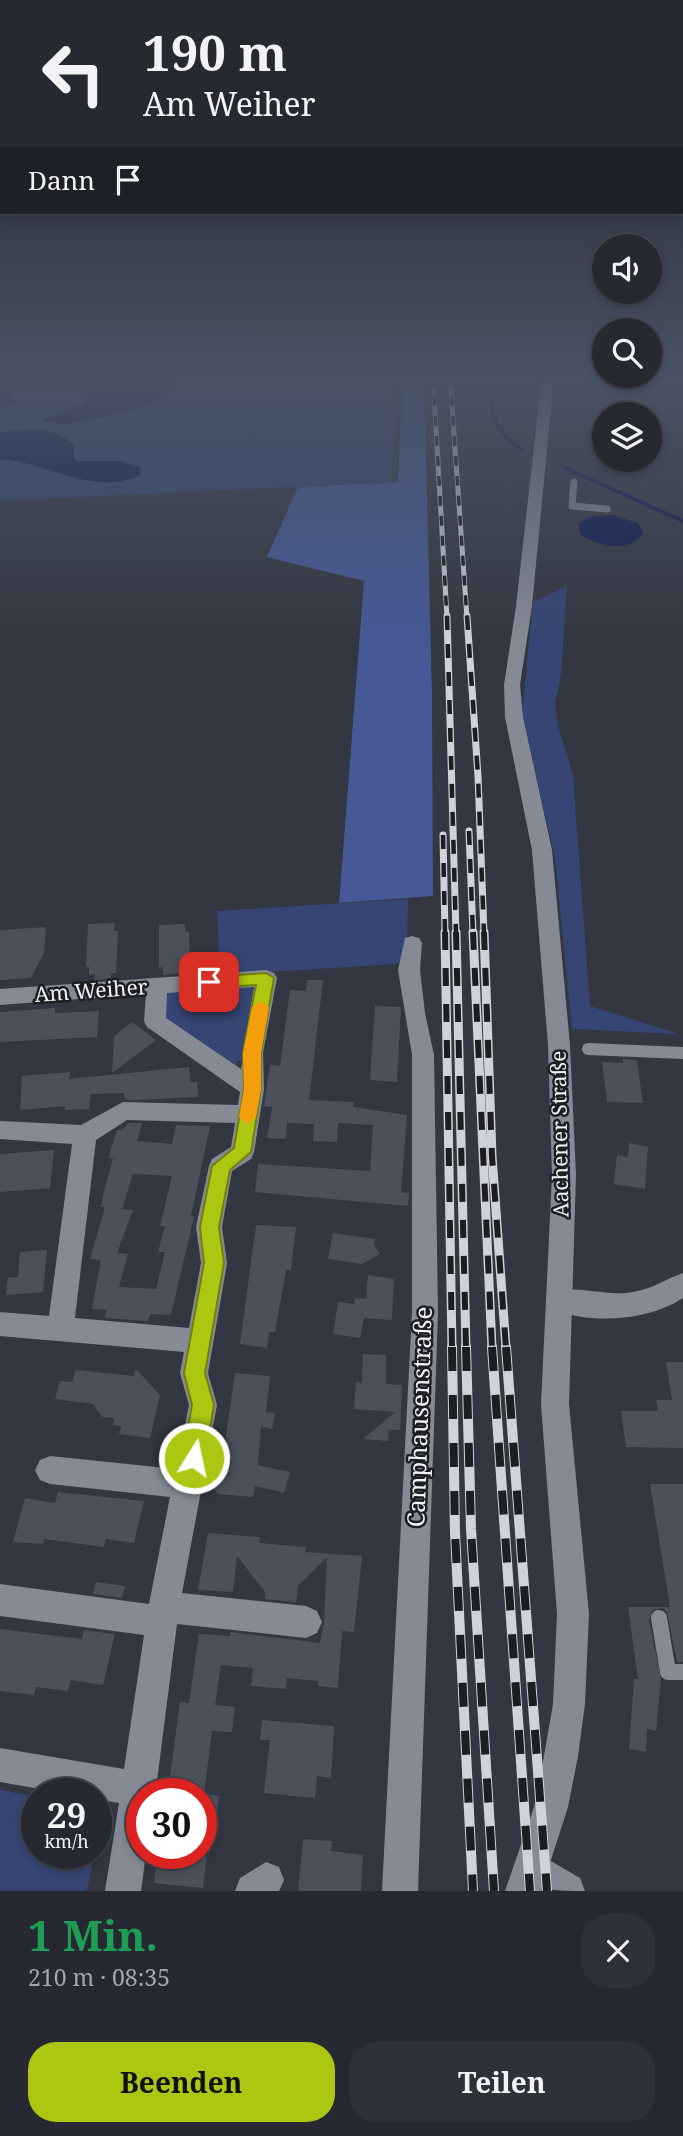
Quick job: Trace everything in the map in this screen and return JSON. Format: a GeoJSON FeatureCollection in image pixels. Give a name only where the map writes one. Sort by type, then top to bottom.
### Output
{"type":"FeatureCollection","features":[{"type":"Feature","properties":{"kind":"street","name":"Aachener Straße"},"geometry":{"type":"LineString","coordinates":[[527,1879],[551,1807],[561,1756],[569,1704],[573,1614],[555,1404],[564,1175],[550,920],[542,850],[514,717],[512,685],[524,606],[539,464]]}},
{"type":"Feature","properties":{"kind":"street","name":"Camphausenstraße"},"geometry":{"type":"LineString","coordinates":[[400,1891],[425,1312],[423,1055],[414,1013],[410,970],[412,943]]}},
{"type":"Feature","properties":{"kind":"street","name":"Am Weiher"},"geometry":{"type":"LineString","coordinates":[[0,997],[266,978],[252,1053],[250,1102]]}},
{"type":"Feature","properties":{"kind":"street"},"geometry":{"type":"LineString","coordinates":[[157,986],[155,1021],[250,1102]]}},
{"type":"Feature","properties":{"kind":"street"},"geometry":{"type":"LineString","coordinates":[[0,1130],[85,1135],[123,1111],[250,1102]]}},
{"type":"Feature","properties":{"kind":"street"},"geometry":{"type":"LineString","coordinates":[[141,1778],[163,1615],[190,1485],[203,1405],[194,1373],[214,1263],[209,1227],[221,1166],[242,1152],[250,1102]]}},
{"type":"Feature","properties":{"kind":"street"},"geometry":{"type":"LineString","coordinates":[[60,1331],[85,1135]]}},
{"type":"Feature","properties":{"kind":"street"},"geometry":{"type":"LineString","coordinates":[[559,1301],[632,1306],[666,1297],[683,1284]]}},
{"type":"Feature","properties":{"kind":"street"},"geometry":{"type":"LineString","coordinates":[[0,1324],[200,1341]]}},
{"type":"Feature","properties":{"kind":"street"},"geometry":{"type":"LineString","coordinates":[[50,1469],[190,1485]]}},
{"type":"Feature","properties":{"kind":"street"},"geometry":{"type":"LineString","coordinates":[[1,1600],[163,1615],[306,1622]]}},
{"type":"Feature","properties":{"kind":"street"},"geometry":{"type":"LineString","coordinates":[[0,1765],[126,1787]]}},
{"type":"Feature","properties":{"kind":"street"},"geometry":{"type":"LineString","coordinates":[[123,1891],[126,1869]]}},
{"type":"Feature","properties":{"kind":"street"},"geometry":{"type":"LineString","coordinates":[[527,1879],[567,1891]]}},
{"type":"Feature","properties":{"kind":"lane"},"geometry":{"type":"LineString","coordinates":[[574,482],[572,506],[607,509]]}},
{"type":"Feature","properties":{"kind":"lane"},"geometry":{"type":"LineString","coordinates":[[588,1049],[683,1053]]}},
{"type":"Feature","properties":{"kind":"lane"},"geometry":{"type":"LineString","coordinates":[[659,1618],[668,1672],[683,1672]]}},
{"type":"Feature","properties":{"kind":"shaded area"},"geometry":{"type":"Polygon","coordinates":[[[0,464],[392,464],[391,482],[0,501],[0,464]]]}},
{"type":"Feature","properties":{"kind":"shaded area"},"geometry":{"type":"Polygon","coordinates":[[[29,464],[131,464],[140,467],[141,472],[139,476],[121,481],[103,482],[29,464]]]}},
{"type":"Feature","properties":{"kind":"shaded area"},"geometry":{"type":"Polygon","coordinates":[[[399,464],[426,464],[432,695],[433,896],[339,903],[364,581],[267,557],[298,487],[398,482],[399,464]]]}},
{"type":"Feature","properties":{"kind":"shaded area"},"geometry":{"type":"Polygon","coordinates":[[[613,515],[638,523],[643,533],[638,540],[622,546],[613,546],[595,542],[580,534],[579,523],[593,516],[613,515]]]}},
{"type":"Feature","properties":{"kind":"shaded area"},"geometry":{"type":"Polygon","coordinates":[[[567,586],[561,675],[555,703],[558,726],[573,776],[590,1006],[679,1034],[572,1029],[555,858],[522,715],[533,602],[567,586]]]}},
{"type":"Feature","properties":{"kind":"shaded area"},"geometry":{"type":"Polygon","coordinates":[[[408,899],[407,955],[396,964],[220,975],[217,911],[408,899]]]}},
{"type":"Feature","properties":{"kind":"shaded area"},"geometry":{"type":"Polygon","coordinates":[[[249,985],[255,991],[242,1061],[237,1061],[236,1067],[163,1020],[163,990],[249,985]]]}},
{"type":"Feature","properties":{"kind":"shaded area"},"geometry":{"type":"Polygon","coordinates":[[[0,1790],[21,1794],[21,1869],[91,1869],[87,1891],[0,1891],[0,1790]]]}},
{"type":"Feature","properties":{"kind":"building"},"geometry":{"type":"Polygon","coordinates":[[[115,923],[114,931],[118,931],[116,973],[111,973],[111,978],[94,980],[95,974],[89,975],[89,967],[86,967],[88,924],[115,923]]]}},
{"type":"Feature","properties":{"kind":"building"},"geometry":{"type":"Polygon","coordinates":[[[185,924],[186,932],[189,932],[190,973],[163,975],[163,967],[159,968],[159,925],[185,924]]]}},
{"type":"Feature","properties":{"kind":"building"},"geometry":{"type":"Polygon","coordinates":[[[46,927],[44,953],[31,978],[0,980],[0,930],[46,927]]]}},
{"type":"Feature","properties":{"kind":"building"},"geometry":{"type":"Polygon","coordinates":[[[307,980],[323,980],[309,1100],[354,1102],[353,1107],[407,1115],[401,1192],[409,1193],[408,1206],[255,1192],[258,1164],[370,1171],[373,1125],[338,1123],[337,1142],[313,1141],[314,1124],[287,1123],[286,1139],[267,1138],[272,1107],[264,1106],[270,1065],[280,1066],[290,990],[306,991],[307,980]]]}},
{"type":"Feature","properties":{"kind":"building"},"geometry":{"type":"Polygon","coordinates":[[[375,1006],[401,1007],[397,1082],[370,1080],[375,1006]]]}},
{"type":"Feature","properties":{"kind":"building"},"geometry":{"type":"Polygon","coordinates":[[[55,1008],[55,1013],[99,1011],[97,1037],[0,1042],[0,1012],[55,1008]]]}},
{"type":"Feature","properties":{"kind":"building"},"geometry":{"type":"Polygon","coordinates":[[[132,1022],[156,1040],[112,1073],[114,1036],[132,1022]]]}},
{"type":"Feature","properties":{"kind":"building"},"geometry":{"type":"Polygon","coordinates":[[[623,1059],[637,1060],[643,1103],[607,1102],[602,1062],[623,1063],[623,1059]]]}},
{"type":"Feature","properties":{"kind":"building"},"geometry":{"type":"Polygon","coordinates":[[[189,1067],[190,1082],[197,1082],[198,1097],[130,1100],[124,1098],[124,1093],[91,1094],[89,1109],[64,1110],[65,1106],[20,1110],[22,1076],[70,1072],[69,1079],[189,1067]]]}},
{"type":"Feature","properties":{"kind":"building"},"geometry":{"type":"Polygon","coordinates":[[[128,1123],[142,1123],[137,1141],[172,1144],[176,1125],[210,1126],[191,1216],[194,1217],[171,1315],[150,1314],[148,1321],[104,1318],[107,1310],[92,1309],[101,1260],[90,1259],[105,1207],[101,1207],[113,1158],[108,1158],[117,1130],[122,1130],[128,1123]],[[133,1174],[122,1209],[133,1210],[117,1253],[128,1254],[119,1287],[156,1289],[165,1252],[158,1252],[165,1226],[160,1226],[172,1176],[133,1174]]]}},
{"type":"Feature","properties":{"kind":"building"},"geometry":{"type":"Polygon","coordinates":[[[629,1143],[648,1147],[645,1189],[614,1184],[617,1155],[628,1157],[629,1143]]]}},
{"type":"Feature","properties":{"kind":"building"},"geometry":{"type":"Polygon","coordinates":[[[54,1150],[50,1188],[0,1192],[0,1154],[54,1150]]]}},
{"type":"Feature","properties":{"kind":"building"},"geometry":{"type":"Polygon","coordinates":[[[256,1225],[296,1227],[291,1270],[286,1270],[275,1332],[269,1332],[267,1348],[240,1344],[256,1225]]]}},
{"type":"Feature","properties":{"kind":"building"},"geometry":{"type":"Polygon","coordinates":[[[333,1233],[375,1239],[374,1245],[380,1254],[362,1264],[328,1259],[333,1233]]]}},
{"type":"Feature","properties":{"kind":"building"},"geometry":{"type":"Polygon","coordinates":[[[47,1250],[43,1292],[6,1295],[8,1278],[18,1277],[20,1252],[47,1250]]]}},
{"type":"Feature","properties":{"kind":"building"},"geometry":{"type":"Polygon","coordinates":[[[368,1275],[394,1279],[392,1320],[364,1318],[360,1338],[333,1334],[338,1302],[354,1304],[355,1298],[366,1299],[368,1275]]]}},
{"type":"Feature","properties":{"kind":"building"},"geometry":{"type":"Polygon","coordinates":[[[363,1354],[386,1355],[386,1384],[402,1385],[400,1430],[389,1430],[388,1441],[363,1439],[395,1412],[354,1409],[356,1382],[362,1383],[363,1354]]]}},
{"type":"Feature","properties":{"kind":"building"},"geometry":{"type":"Polygon","coordinates":[[[666,1362],[683,1362],[683,1448],[626,1447],[621,1411],[658,1411],[656,1400],[672,1400],[666,1362]]]}},
{"type":"Feature","properties":{"kind":"building"},"geometry":{"type":"Polygon","coordinates":[[[136,1369],[160,1395],[150,1438],[119,1434],[121,1426],[113,1425],[114,1418],[102,1417],[93,1404],[55,1399],[60,1381],[72,1382],[76,1370],[134,1376],[136,1369]]]}},
{"type":"Feature","properties":{"kind":"building"},"geometry":{"type":"Polygon","coordinates":[[[235,1373],[270,1376],[266,1412],[275,1413],[272,1429],[261,1427],[258,1465],[290,1472],[284,1493],[255,1486],[253,1497],[218,1494],[214,1489],[215,1481],[220,1477],[235,1373]]]}},
{"type":"Feature","properties":{"kind":"building"},"geometry":{"type":"Polygon","coordinates":[[[650,1484],[683,1484],[683,1662],[677,1662],[667,1612],[662,1608],[653,1610],[649,1620],[661,1679],[656,1731],[647,1729],[646,1752],[629,1749],[634,1679],[638,1679],[628,1607],[670,1607],[650,1484]]]}},
{"type":"Feature","properties":{"kind":"building"},"geometry":{"type":"Polygon","coordinates":[[[58,1492],[144,1501],[134,1543],[106,1539],[104,1547],[44,1539],[43,1544],[13,1542],[25,1498],[55,1503],[58,1492]]]}},
{"type":"Feature","properties":{"kind":"building"},"geometry":{"type":"Polygon","coordinates":[[[208,1533],[260,1537],[259,1543],[306,1547],[305,1552],[362,1556],[354,1632],[342,1631],[338,1688],[318,1686],[319,1681],[287,1678],[286,1689],[251,1686],[253,1668],[221,1665],[215,1705],[235,1707],[232,1732],[212,1731],[206,1778],[175,1778],[170,1776],[180,1702],[189,1703],[199,1634],[230,1636],[230,1632],[320,1643],[324,1623],[327,1557],[298,1586],[296,1602],[265,1599],[265,1592],[237,1556],[233,1592],[198,1590],[208,1533]]]}},
{"type":"Feature","properties":{"kind":"building"},"geometry":{"type":"Polygon","coordinates":[[[96,1582],[125,1586],[122,1598],[93,1594],[96,1582]]]}},
{"type":"Feature","properties":{"kind":"building"},"geometry":{"type":"Polygon","coordinates":[[[0,1629],[82,1639],[84,1630],[115,1634],[103,1685],[71,1680],[68,1691],[36,1687],[34,1695],[0,1691],[0,1629]]]}},
{"type":"Feature","properties":{"kind":"building"},"geometry":{"type":"Polygon","coordinates":[[[262,1720],[334,1726],[331,1778],[317,1776],[315,1798],[264,1793],[270,1740],[260,1740],[262,1720]]]}},
{"type":"Feature","properties":{"kind":"building"},"geometry":{"type":"Polygon","coordinates":[[[303,1839],[332,1841],[331,1851],[363,1855],[361,1891],[298,1891],[303,1839]]]}},
{"type":"Feature","properties":{"kind":"building"},"geometry":{"type":"Polygon","coordinates":[[[156,1869],[205,1869],[203,1888],[154,1883],[156,1869]]]}},
{"type":"Feature","properties":{"kind":"waterway"},"geometry":{"type":"LineString","coordinates":[[563,467],[683,521]]}},
{"type":"Feature","properties":{"kind":"railway"},"geometry":{"type":"LineString","coordinates":[[438,464],[447,618]]}},
{"type":"Feature","properties":{"kind":"railway"},"geometry":{"type":"LineString","coordinates":[[456,464],[467,618]]}},
{"type":"Feature","properties":{"kind":"railway"},"geometry":{"type":"LineString","coordinates":[[447,616],[456,934]]}},
{"type":"Feature","properties":{"kind":"railway"},"geometry":{"type":"LineString","coordinates":[[467,616],[478,776],[484,934]]}},
{"type":"Feature","properties":{"kind":"railway"},"geometry":{"type":"LineString","coordinates":[[469,831],[473,934]]}},
{"type":"Feature","properties":{"kind":"railway"},"geometry":{"type":"LineString","coordinates":[[443,835],[445,934]]}},
{"type":"Feature","properties":{"kind":"railway"},"geometry":{"type":"LineString","coordinates":[[445,932],[452,1348]]}},
{"type":"Feature","properties":{"kind":"railway"},"geometry":{"type":"LineString","coordinates":[[456,932],[466,1348]]}},
{"type":"Feature","properties":{"kind":"railway"},"geometry":{"type":"LineString","coordinates":[[473,932],[492,1348]]}},
{"type":"Feature","properties":{"kind":"railway"},"geometry":{"type":"LineString","coordinates":[[484,932],[492,1156],[506,1348]]}},
{"type":"Feature","properties":{"kind":"railway"},"geometry":{"type":"LineString","coordinates":[[452,1347],[455,1533],[473,1891]]}},
{"type":"Feature","properties":{"kind":"railway"},"geometry":{"type":"LineString","coordinates":[[466,1347],[471,1529],[494,1891]]}},
{"type":"Feature","properties":{"kind":"railway"},"geometry":{"type":"LineString","coordinates":[[492,1347],[530,1891]]}},
{"type":"Feature","properties":{"kind":"railway"},"geometry":{"type":"LineString","coordinates":[[506,1347],[547,1891]]}},
{"type":"Feature","properties":{"kind":"slow traffic"},"geometry":{"type":"LineString","coordinates":[[247,1117],[253,1089],[252,1053],[261,1007]]}},
{"type":"Feature","properties":{"kind":"route"},"geometry":{"type":"LineString","coordinates":[[194,1458],[203,1405],[194,1373],[214,1263],[209,1227],[221,1166],[242,1152],[253,1089],[252,1053],[266,978],[209,982]]}}]}
